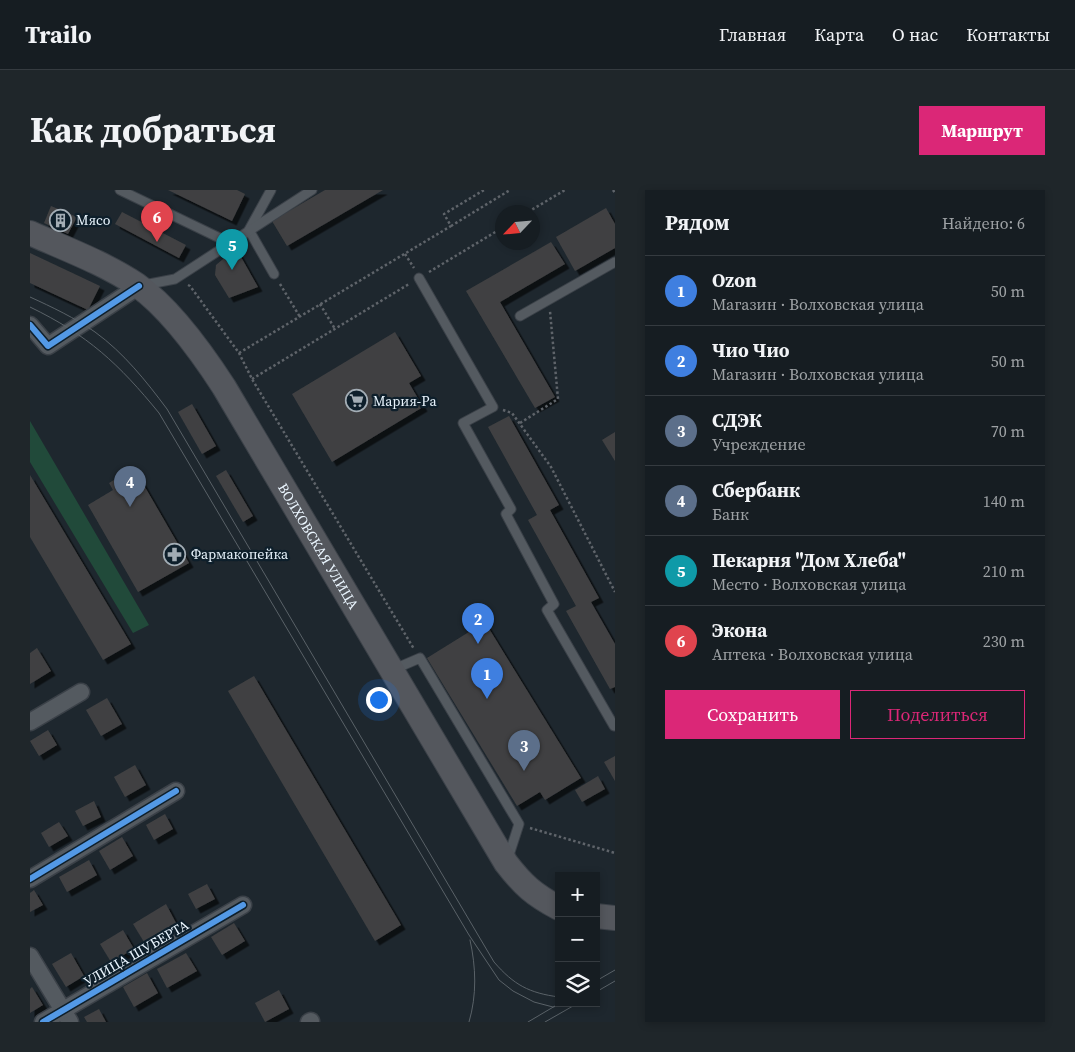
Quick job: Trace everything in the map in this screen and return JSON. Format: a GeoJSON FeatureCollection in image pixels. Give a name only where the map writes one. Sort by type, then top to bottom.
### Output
{"type":"FeatureCollection","features":[{"type":"Feature","properties":{"kind":"main road","name":"ВОЛХОВСКАЯ УЛИЦА"},"geometry":{"type":"LineString","coordinates":[[30,233],[100,264],[139,286],[158,303],[204,358],[224,387],[506,863],[523,885],[543,900],[555,906]]}},
{"type":"Feature","properties":{"kind":"main road"},"geometry":{"type":"LineString","coordinates":[[600,916],[615,918]]}},
{"type":"Feature","properties":{"kind":"street"},"geometry":{"type":"LineString","coordinates":[[30,326],[48,346],[139,286]]}},
{"type":"Feature","properties":{"kind":"street"},"geometry":{"type":"LineString","coordinates":[[30,722],[81,692]]}},
{"type":"Feature","properties":{"kind":"street"},"geometry":{"type":"LineString","coordinates":[[30,879],[176,791]]}},
{"type":"Feature","properties":{"kind":"street","name":"УЛИЦА ШУБЕРТА"},"geometry":{"type":"LineString","coordinates":[[43,1022],[66,1016],[243,905]]}},
{"type":"Feature","properties":{"kind":"street"},"geometry":{"type":"LineString","coordinates":[[30,956],[66,1016]]}},
{"type":"Feature","properties":{"kind":"lane"},"geometry":{"type":"LineString","coordinates":[[120,190],[230,243]]}},
{"type":"Feature","properties":{"kind":"lane"},"geometry":{"type":"LineString","coordinates":[[249,230],[271,190]]}},
{"type":"Feature","properties":{"kind":"lane"},"geometry":{"type":"LineString","coordinates":[[139,286],[175,279],[312,190]]}},
{"type":"Feature","properties":{"kind":"lane"},"geometry":{"type":"LineString","coordinates":[[249,230],[274,274]]}},
{"type":"Feature","properties":{"kind":"lane"},"geometry":{"type":"LineString","coordinates":[[520,316],[615,262]]}},
{"type":"Feature","properties":{"kind":"lane"},"geometry":{"type":"LineString","coordinates":[[419,278],[493,407],[463,423],[511,509],[506,514],[554,604],[547,610],[615,725]]}},
{"type":"Feature","properties":{"kind":"lane"},"geometry":{"type":"LineString","coordinates":[[392,670],[420,658],[519,824],[506,863]]}},
{"type":"Feature","properties":{"kind":"path"},"geometry":{"type":"LineString","coordinates":[[451,226],[444,214],[484,190]]}},
{"type":"Feature","properties":{"kind":"path"},"geometry":{"type":"LineString","coordinates":[[239,353],[510,190]]}},
{"type":"Feature","properties":{"kind":"path"},"geometry":{"type":"LineString","coordinates":[[540,205],[565,190]]}},
{"type":"Feature","properties":{"kind":"path"},"geometry":{"type":"LineString","coordinates":[[252,379],[495,232]]}},
{"type":"Feature","properties":{"kind":"path"},"geometry":{"type":"LineString","coordinates":[[405,254],[419,278]]}},
{"type":"Feature","properties":{"kind":"path"},"geometry":{"type":"LineString","coordinates":[[274,274],[300,317]]}},
{"type":"Feature","properties":{"kind":"path"},"geometry":{"type":"LineString","coordinates":[[175,279],[190,286],[239,353],[252,379],[420,658]]}},
{"type":"Feature","properties":{"kind":"path"},"geometry":{"type":"LineString","coordinates":[[520,423],[558,399],[555,349],[549,300]]}},
{"type":"Feature","properties":{"kind":"path"},"geometry":{"type":"LineString","coordinates":[[320,304],[335,329]]}},
{"type":"Feature","properties":{"kind":"path"},"geometry":{"type":"LineString","coordinates":[[493,407],[512,413],[550,467],[615,592]]}},
{"type":"Feature","properties":{"kind":"path"},"geometry":{"type":"LineString","coordinates":[[519,824],[615,853]]}},
{"type":"Feature","properties":{"kind":"green space"},"geometry":{"type":"Polygon","coordinates":[[[30,421],[149,625],[133,633],[30,462],[30,421]]]}},
{"type":"Feature","properties":{"kind":"building"},"geometry":{"type":"Polygon","coordinates":[[[168,190],[237,190],[245,194],[232,221],[168,190]]]}},
{"type":"Feature","properties":{"kind":"building"},"geometry":{"type":"Polygon","coordinates":[[[325,190],[383,190],[287,246],[272,221],[325,190]]]}},
{"type":"Feature","properties":{"kind":"building","name":"Мясо"},"geometry":{"type":"Polygon","coordinates":[[[51,206],[77,217],[68,234],[44,223],[51,206]]]}},
{"type":"Feature","properties":{"kind":"building"},"geometry":{"type":"Polygon","coordinates":[[[606,208],[615,224],[615,248],[575,271],[556,237],[606,208]]]}},
{"type":"Feature","properties":{"kind":"building"},"geometry":{"type":"Polygon","coordinates":[[[122,212],[186,245],[179,258],[115,224],[122,212]]]}},
{"type":"Feature","properties":{"kind":"building"},"geometry":{"type":"Polygon","coordinates":[[[551,242],[565,264],[500,302],[555,397],[535,408],[466,291],[551,242]]]}},
{"type":"Feature","properties":{"kind":"building"},"geometry":{"type":"Polygon","coordinates":[[[236,248],[258,287],[229,298],[215,275],[216,265],[236,248]]]}},
{"type":"Feature","properties":{"kind":"building"},"geometry":{"type":"Polygon","coordinates":[[[30,253],[100,286],[88,310],[30,283],[30,253]]]}},
{"type":"Feature","properties":{"kind":"building","name":"Мария-Ра"},"geometry":{"type":"Polygon","coordinates":[[[395,332],[421,376],[409,383],[423,407],[332,462],[292,394],[395,332]]]}},
{"type":"Feature","properties":{"kind":"building"},"geometry":{"type":"Polygon","coordinates":[[[192,404],[216,446],[202,454],[178,412],[192,404]]]}},
{"type":"Feature","properties":{"kind":"building"},"geometry":{"type":"Polygon","coordinates":[[[509,416],[559,505],[550,510],[599,598],[591,602],[615,644],[615,687],[610,689],[566,611],[576,606],[528,520],[537,515],[488,427],[509,416]]]}},
{"type":"Feature","properties":{"kind":"building"},"geometry":{"type":"Polygon","coordinates":[[[615,432],[615,461],[602,440],[615,432]]]}},
{"type":"Feature","properties":{"kind":"building"},"geometry":{"type":"Polygon","coordinates":[[[134,468],[189,563],[138,592],[88,505],[113,490],[109,483],[134,468]]]}},
{"type":"Feature","properties":{"kind":"building"},"geometry":{"type":"Polygon","coordinates":[[[226,470],[253,516],[243,522],[216,476],[226,470]]]}},
{"type":"Feature","properties":{"kind":"building"},"geometry":{"type":"Polygon","coordinates":[[[30,475],[131,644],[103,660],[30,537],[30,475]]]}},
{"type":"Feature","properties":{"kind":"building"},"geometry":{"type":"Polygon","coordinates":[[[485,622],[581,778],[545,800],[540,792],[517,806],[427,658],[485,622]]]}},
{"type":"Feature","properties":{"kind":"building"},"geometry":{"type":"Polygon","coordinates":[[[37,648],[51,671],[30,684],[30,653],[37,648]]]}},
{"type":"Feature","properties":{"kind":"building"},"geometry":{"type":"Polygon","coordinates":[[[254,676],[401,925],[375,941],[228,691],[254,676]]]}},
{"type":"Feature","properties":{"kind":"building"},"geometry":{"type":"Polygon","coordinates":[[[107,698],[122,724],[101,736],[86,710],[107,698]]]}},
{"type":"Feature","properties":{"kind":"building"},"geometry":{"type":"Polygon","coordinates":[[[48,730],[57,745],[39,756],[30,741],[48,730]]]}},
{"type":"Feature","properties":{"kind":"building"},"geometry":{"type":"Polygon","coordinates":[[[615,756],[615,781],[604,762],[615,756]]]}},
{"type":"Feature","properties":{"kind":"building"},"geometry":{"type":"Polygon","coordinates":[[[135,765],[146,785],[125,797],[114,777],[135,765]]]}},
{"type":"Feature","properties":{"kind":"building"},"geometry":{"type":"Polygon","coordinates":[[[598,776],[605,789],[582,802],[575,790],[598,776]]]}},
{"type":"Feature","properties":{"kind":"building"},"geometry":{"type":"Polygon","coordinates":[[[94,801],[101,817],[83,826],[75,811],[94,801]]]}},
{"type":"Feature","properties":{"kind":"building"},"geometry":{"type":"Polygon","coordinates":[[[165,814],[173,829],[154,840],[146,825],[165,814]]]}},
{"type":"Feature","properties":{"kind":"building"},"geometry":{"type":"Polygon","coordinates":[[[59,822],[68,836],[49,847],[41,833],[59,822]]]}},
{"type":"Feature","properties":{"kind":"building"},"geometry":{"type":"Polygon","coordinates":[[[122,837],[133,856],[110,870],[99,851],[122,837]]]}},
{"type":"Feature","properties":{"kind":"building"},"geometry":{"type":"Polygon","coordinates":[[[89,860],[97,875],[67,892],[59,877],[89,860]]]}},
{"type":"Feature","properties":{"kind":"building"},"geometry":{"type":"Polygon","coordinates":[[[207,884],[215,899],[196,909],[188,894],[207,884]]]}},
{"type":"Feature","properties":{"kind":"building"},"geometry":{"type":"Polygon","coordinates":[[[34,890],[43,905],[30,912],[30,893],[34,890]]]}},
{"type":"Feature","properties":{"kind":"building"},"geometry":{"type":"Polygon","coordinates":[[[166,904],[176,923],[144,942],[133,924],[166,904]]]}},
{"type":"Feature","properties":{"kind":"building"},"geometry":{"type":"Polygon","coordinates":[[[234,923],[245,941],[222,955],[211,937],[234,923]]]}},
{"type":"Feature","properties":{"kind":"building"},"geometry":{"type":"Polygon","coordinates":[[[123,930],[134,949],[111,962],[100,944],[123,930]]]}},
{"type":"Feature","properties":{"kind":"building"},"geometry":{"type":"Polygon","coordinates":[[[71,953],[84,976],[66,987],[52,964],[71,953]]]}},
{"type":"Feature","properties":{"kind":"building"},"geometry":{"type":"Polygon","coordinates":[[[186,953],[197,971],[167,988],[157,969],[186,953]]]}},
{"type":"Feature","properties":{"kind":"building"},"geometry":{"type":"Polygon","coordinates":[[[147,973],[158,993],[134,1007],[123,987],[147,973]]]}},
{"type":"Feature","properties":{"kind":"building"},"geometry":{"type":"Polygon","coordinates":[[[32,987],[43,1005],[30,1013],[30,989],[32,987]]]}},
{"type":"Feature","properties":{"kind":"building"},"geometry":{"type":"Polygon","coordinates":[[[279,990],[289,1009],[265,1022],[255,1003],[279,990]]]}},
{"type":"Feature","properties":{"kind":"building"},"geometry":{"type":"Polygon","coordinates":[[[99,1009],[106,1022],[87,1022],[84,1017],[99,1009]]]}},
{"type":"Feature","properties":{"kind":"tram line"},"geometry":{"type":"LineString","coordinates":[[30,297],[71,317],[106,340],[134,368],[167,409],[494,962],[508,977],[523,987],[555,996]]}},
{"type":"Feature","properties":{"kind":"tram line"},"geometry":{"type":"LineString","coordinates":[[30,307],[69,328],[101,352],[116,365],[159,413],[469,935],[499,980],[513,991],[534,1002],[555,1007]]}},
{"type":"Feature","properties":{"kind":"tram line"},"geometry":{"type":"LineString","coordinates":[[469,1022],[472,1012],[475,981],[474,960],[470,940]]}},
{"type":"Feature","properties":{"kind":"tram line"},"geometry":{"type":"LineString","coordinates":[[600,979],[615,970]]}},
{"type":"Feature","properties":{"kind":"tram line"},"geometry":{"type":"LineString","coordinates":[[600,990],[615,981]]}},
{"type":"Feature","properties":{"kind":"tram line"},"geometry":{"type":"LineString","coordinates":[[528,1022],[555,1006]]}},
{"type":"Feature","properties":{"kind":"tram line"},"geometry":{"type":"LineString","coordinates":[[545,1022],[571,1007]]}},
{"type":"Feature","properties":{"kind":"cycle path"},"geometry":{"type":"LineString","coordinates":[[30,325],[48,346],[139,286]]}},
{"type":"Feature","properties":{"kind":"cycle path"},"geometry":{"type":"LineString","coordinates":[[30,879],[176,791]]}},
{"type":"Feature","properties":{"kind":"cycle path"},"geometry":{"type":"LineString","coordinates":[[43,1022],[243,905]]}},
{"type":"Feature","properties":{"kind":"place","name":"Мясо"},"geometry":{"type":"Point","coordinates":[60,220]}},
{"type":"Feature","properties":{"kind":"place","name":"Экона"},"geometry":{"type":"Point","coordinates":[157,242]}},
{"type":"Feature","properties":{"kind":"place","name":"Пекарня \"Дом Хлеба\""},"geometry":{"type":"Point","coordinates":[232,270]}},
{"type":"Feature","properties":{"kind":"place","name":"Мария-Ра"},"geometry":{"type":"Point","coordinates":[357,401]}},
{"type":"Feature","properties":{"kind":"place","name":"Сбербанк"},"geometry":{"type":"Point","coordinates":[130,507]}},
{"type":"Feature","properties":{"kind":"place","name":"Фармакопейка"},"geometry":{"type":"Point","coordinates":[175,554]}},
{"type":"Feature","properties":{"kind":"place","name":"Чио Чио"},"geometry":{"type":"Point","coordinates":[478,644]}},
{"type":"Feature","properties":{"kind":"place","name":"Ozon"},"geometry":{"type":"Point","coordinates":[487,699]}},
{"type":"Feature","properties":{"kind":"place","name":"СДЭК"},"geometry":{"type":"Point","coordinates":[524,771]}}]}
